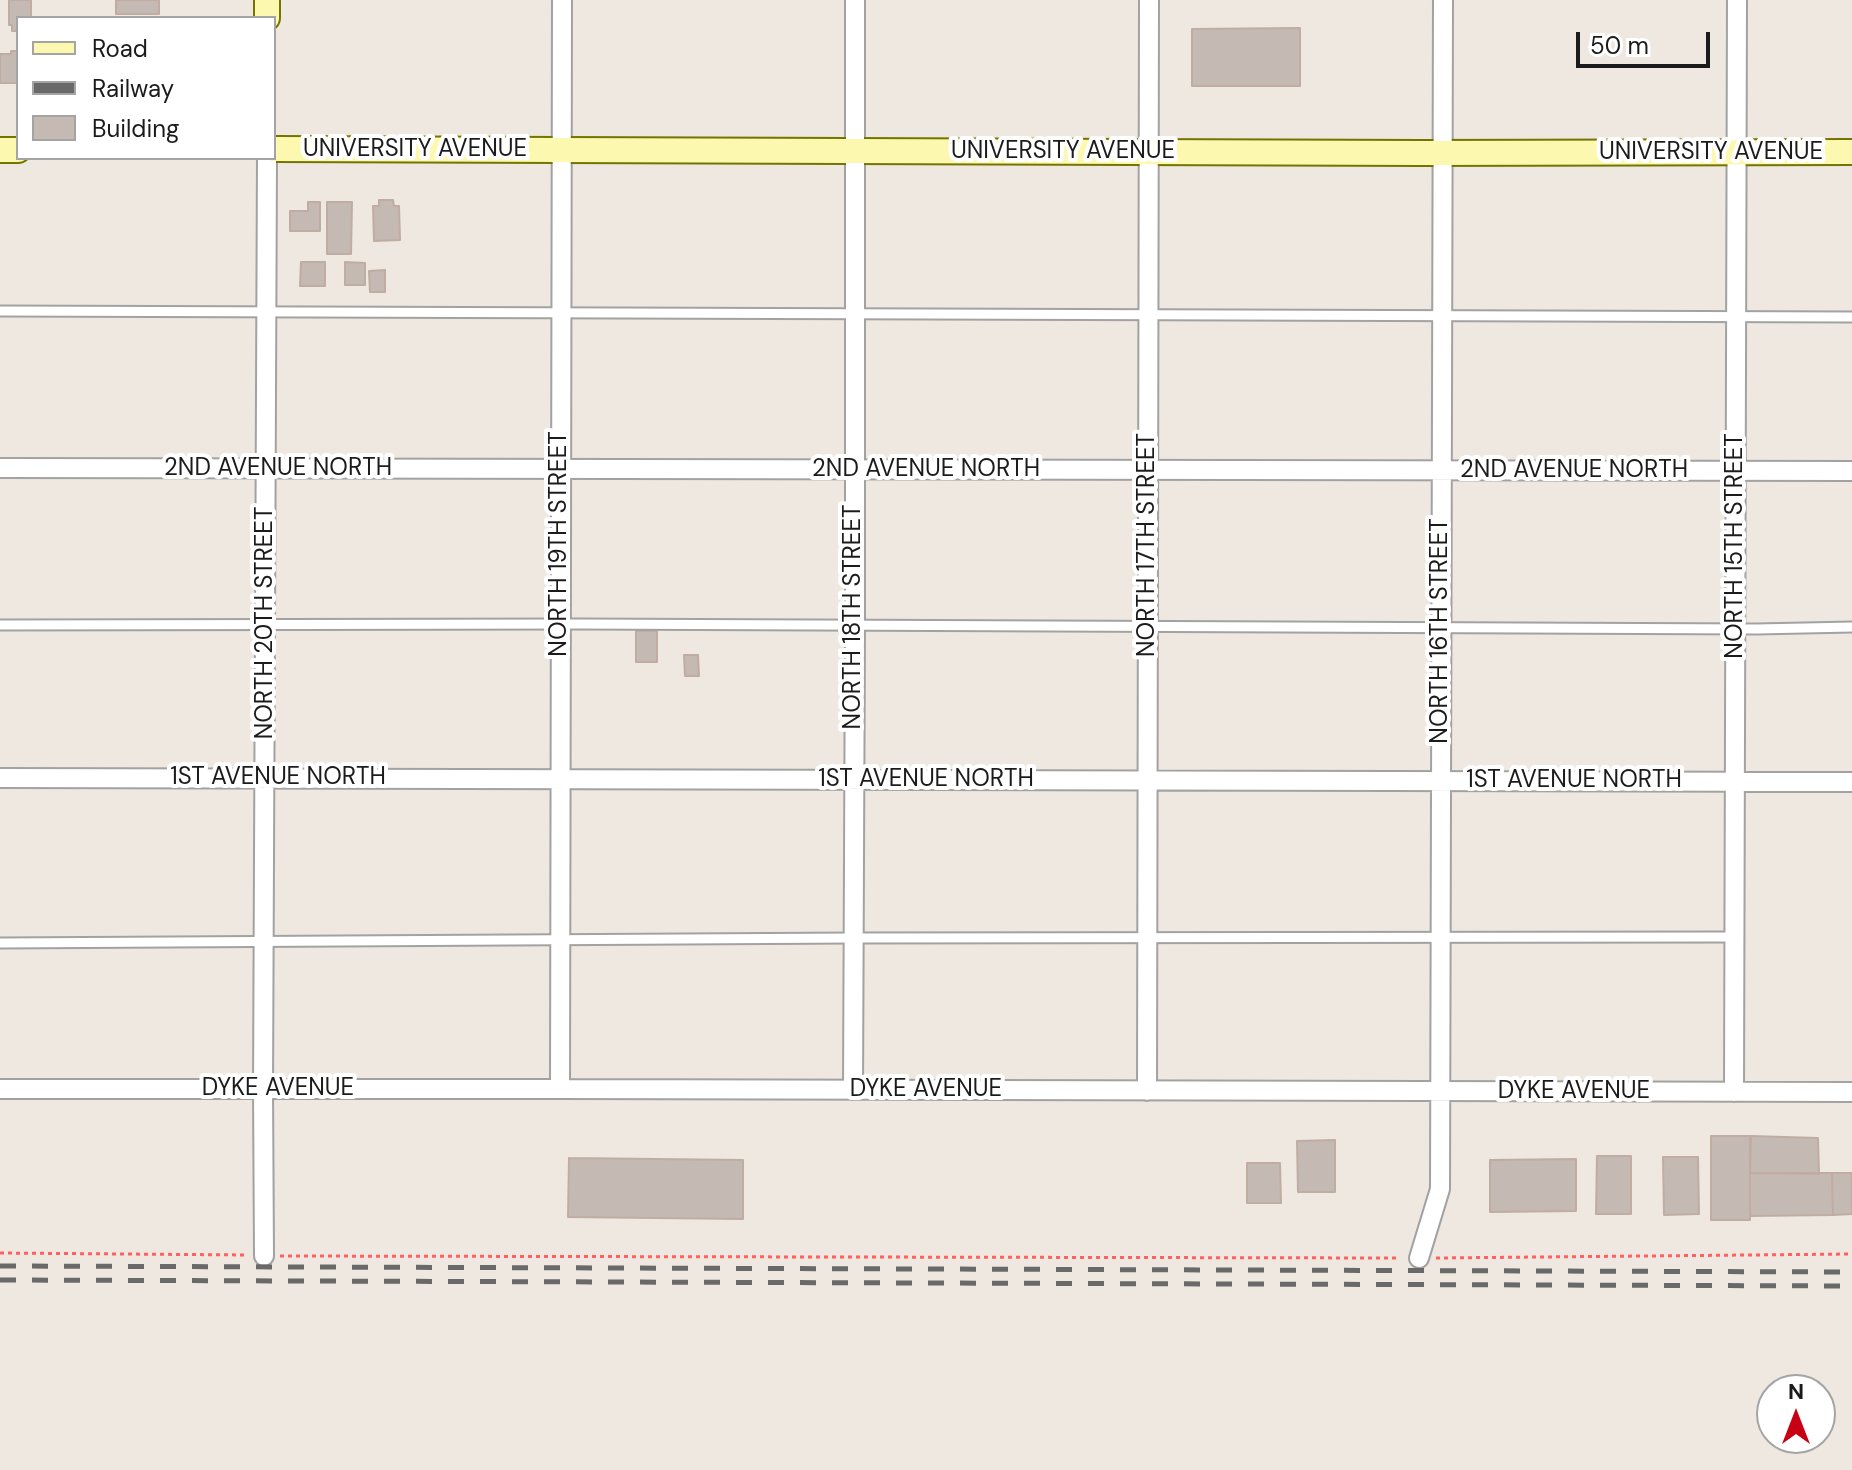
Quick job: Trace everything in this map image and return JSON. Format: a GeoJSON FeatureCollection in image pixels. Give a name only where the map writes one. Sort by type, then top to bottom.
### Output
{"type":"FeatureCollection","features":[{"type":"Feature","properties":{"kind":"street","name":"NORTH 19TH STREET"},"geometry":{"type":"LineString","coordinates":[[560,1089],[562,0]]}},
{"type":"Feature","properties":{"kind":"street","name":"NORTH 18TH STREET"},"geometry":{"type":"LineString","coordinates":[[853,1090],[855,0]]}},
{"type":"Feature","properties":{"kind":"street","name":"NORTH 17TH STREET"},"geometry":{"type":"LineString","coordinates":[[1147,1091],[1149,0]]}},
{"type":"Feature","properties":{"kind":"street","name":"NORTH 16TH STREET"},"geometry":{"type":"LineString","coordinates":[[1419,1258],[1440,1189],[1443,0]]}},
{"type":"Feature","properties":{"kind":"street","name":"NORTH 15TH STREET"},"geometry":{"type":"LineString","coordinates":[[1734,1092],[1737,0]]}},
{"type":"Feature","properties":{"kind":"street","name":"UNIVERSITY AVENUE"},"geometry":{"type":"LineString","coordinates":[[276,149],[1852,152]]}},
{"type":"Feature","properties":{"kind":"street","name":"NORTH 20TH STREET"},"geometry":{"type":"LineString","coordinates":[[264,1256],[267,160]]}},
{"type":"Feature","properties":{"kind":"street","name":"2ND AVENUE NORTH"},"geometry":{"type":"LineString","coordinates":[[0,468],[1852,471]]}},
{"type":"Feature","properties":{"kind":"street","name":"1ST AVENUE NORTH"},"geometry":{"type":"LineString","coordinates":[[0,778],[1852,782]]}},
{"type":"Feature","properties":{"kind":"street","name":"DYKE AVENUE"},"geometry":{"type":"LineString","coordinates":[[0,1089],[1852,1092]]}},
{"type":"Feature","properties":{"kind":"lane"},"geometry":{"type":"LineString","coordinates":[[0,311],[1852,317]]}},
{"type":"Feature","properties":{"kind":"lane"},"geometry":{"type":"LineString","coordinates":[[0,625],[1852,627]]}},
{"type":"Feature","properties":{"kind":"lane"},"geometry":{"type":"LineString","coordinates":[[0,943],[1735,937]]}},
{"type":"Feature","properties":{"kind":"path"},"geometry":{"type":"LineString","coordinates":[[0,1253],[1419,1258],[1852,1254]]}},
{"type":"Feature","properties":{"kind":"building"},"geometry":{"type":"Polygon","coordinates":[[[9,0],[31,0],[31,16],[16,16],[16,31],[12,31],[12,25],[9,25],[9,0]]]}},
{"type":"Feature","properties":{"kind":"building"},"geometry":{"type":"Polygon","coordinates":[[[116,0],[159,0],[159,14],[116,14],[116,0]]]}},
{"type":"Feature","properties":{"kind":"building"},"geometry":{"type":"Polygon","coordinates":[[[1300,28],[1300,86],[1192,86],[1192,29],[1300,28]]]}},
{"type":"Feature","properties":{"kind":"building"},"geometry":{"type":"Polygon","coordinates":[[[11,51],[16,51],[16,83],[0,83],[0,54],[11,54],[11,51]]]}},
{"type":"Feature","properties":{"kind":"building"},"geometry":{"type":"Polygon","coordinates":[[[379,200],[393,200],[394,206],[399,206],[400,240],[374,241],[373,206],[379,206],[379,200]]]}},
{"type":"Feature","properties":{"kind":"building"},"geometry":{"type":"Polygon","coordinates":[[[308,202],[320,202],[320,231],[290,231],[290,211],[308,211],[308,202]]]}},
{"type":"Feature","properties":{"kind":"building"},"geometry":{"type":"Polygon","coordinates":[[[327,202],[352,202],[351,254],[327,254],[327,202]]]}},
{"type":"Feature","properties":{"kind":"building"},"geometry":{"type":"Polygon","coordinates":[[[301,262],[325,262],[325,286],[300,286],[301,262]]]}},
{"type":"Feature","properties":{"kind":"building"},"geometry":{"type":"Polygon","coordinates":[[[345,262],[365,263],[365,285],[345,285],[345,262]]]}},
{"type":"Feature","properties":{"kind":"building"},"geometry":{"type":"Polygon","coordinates":[[[385,270],[385,292],[370,292],[369,271],[385,270]]]}},
{"type":"Feature","properties":{"kind":"building"},"geometry":{"type":"Polygon","coordinates":[[[636,631],[657,631],[657,662],[636,662],[636,631]]]}},
{"type":"Feature","properties":{"kind":"building"},"geometry":{"type":"Polygon","coordinates":[[[684,655],[698,655],[699,676],[685,676],[684,655]]]}},
{"type":"Feature","properties":{"kind":"building"},"geometry":{"type":"Polygon","coordinates":[[[1711,1136],[1750,1136],[1750,1220],[1711,1220],[1711,1136]]]}},
{"type":"Feature","properties":{"kind":"building"},"geometry":{"type":"Polygon","coordinates":[[[1751,1136],[1818,1138],[1819,1174],[1750,1173],[1751,1136]]]}},
{"type":"Feature","properties":{"kind":"building"},"geometry":{"type":"Polygon","coordinates":[[[1335,1140],[1335,1192],[1298,1192],[1297,1141],[1335,1140]]]}},
{"type":"Feature","properties":{"kind":"building"},"geometry":{"type":"Polygon","coordinates":[[[1597,1156],[1631,1156],[1631,1214],[1596,1214],[1597,1156]]]}},
{"type":"Feature","properties":{"kind":"building"},"geometry":{"type":"Polygon","coordinates":[[[1663,1157],[1698,1157],[1699,1214],[1664,1215],[1663,1157]]]}},
{"type":"Feature","properties":{"kind":"building"},"geometry":{"type":"Polygon","coordinates":[[[569,1158],[743,1160],[743,1219],[568,1217],[569,1158]]]}},
{"type":"Feature","properties":{"kind":"building"},"geometry":{"type":"Polygon","coordinates":[[[1576,1159],[1576,1211],[1490,1212],[1490,1160],[1576,1159]]]}},
{"type":"Feature","properties":{"kind":"building"},"geometry":{"type":"Polygon","coordinates":[[[1247,1163],[1280,1163],[1281,1203],[1247,1203],[1247,1163]]]}},
{"type":"Feature","properties":{"kind":"building"},"geometry":{"type":"Polygon","coordinates":[[[1750,1173],[1832,1173],[1833,1215],[1750,1216],[1750,1173]]]}},
{"type":"Feature","properties":{"kind":"building"},"geometry":{"type":"Polygon","coordinates":[[[1832,1173],[1852,1173],[1852,1214],[1833,1215],[1832,1173]]]}},
{"type":"Feature","properties":{"kind":"railway"},"geometry":{"type":"LineString","coordinates":[[0,1266],[1852,1272]]}},
{"type":"Feature","properties":{"kind":"railway"},"geometry":{"type":"LineString","coordinates":[[0,1280],[1852,1286]]}}]}
